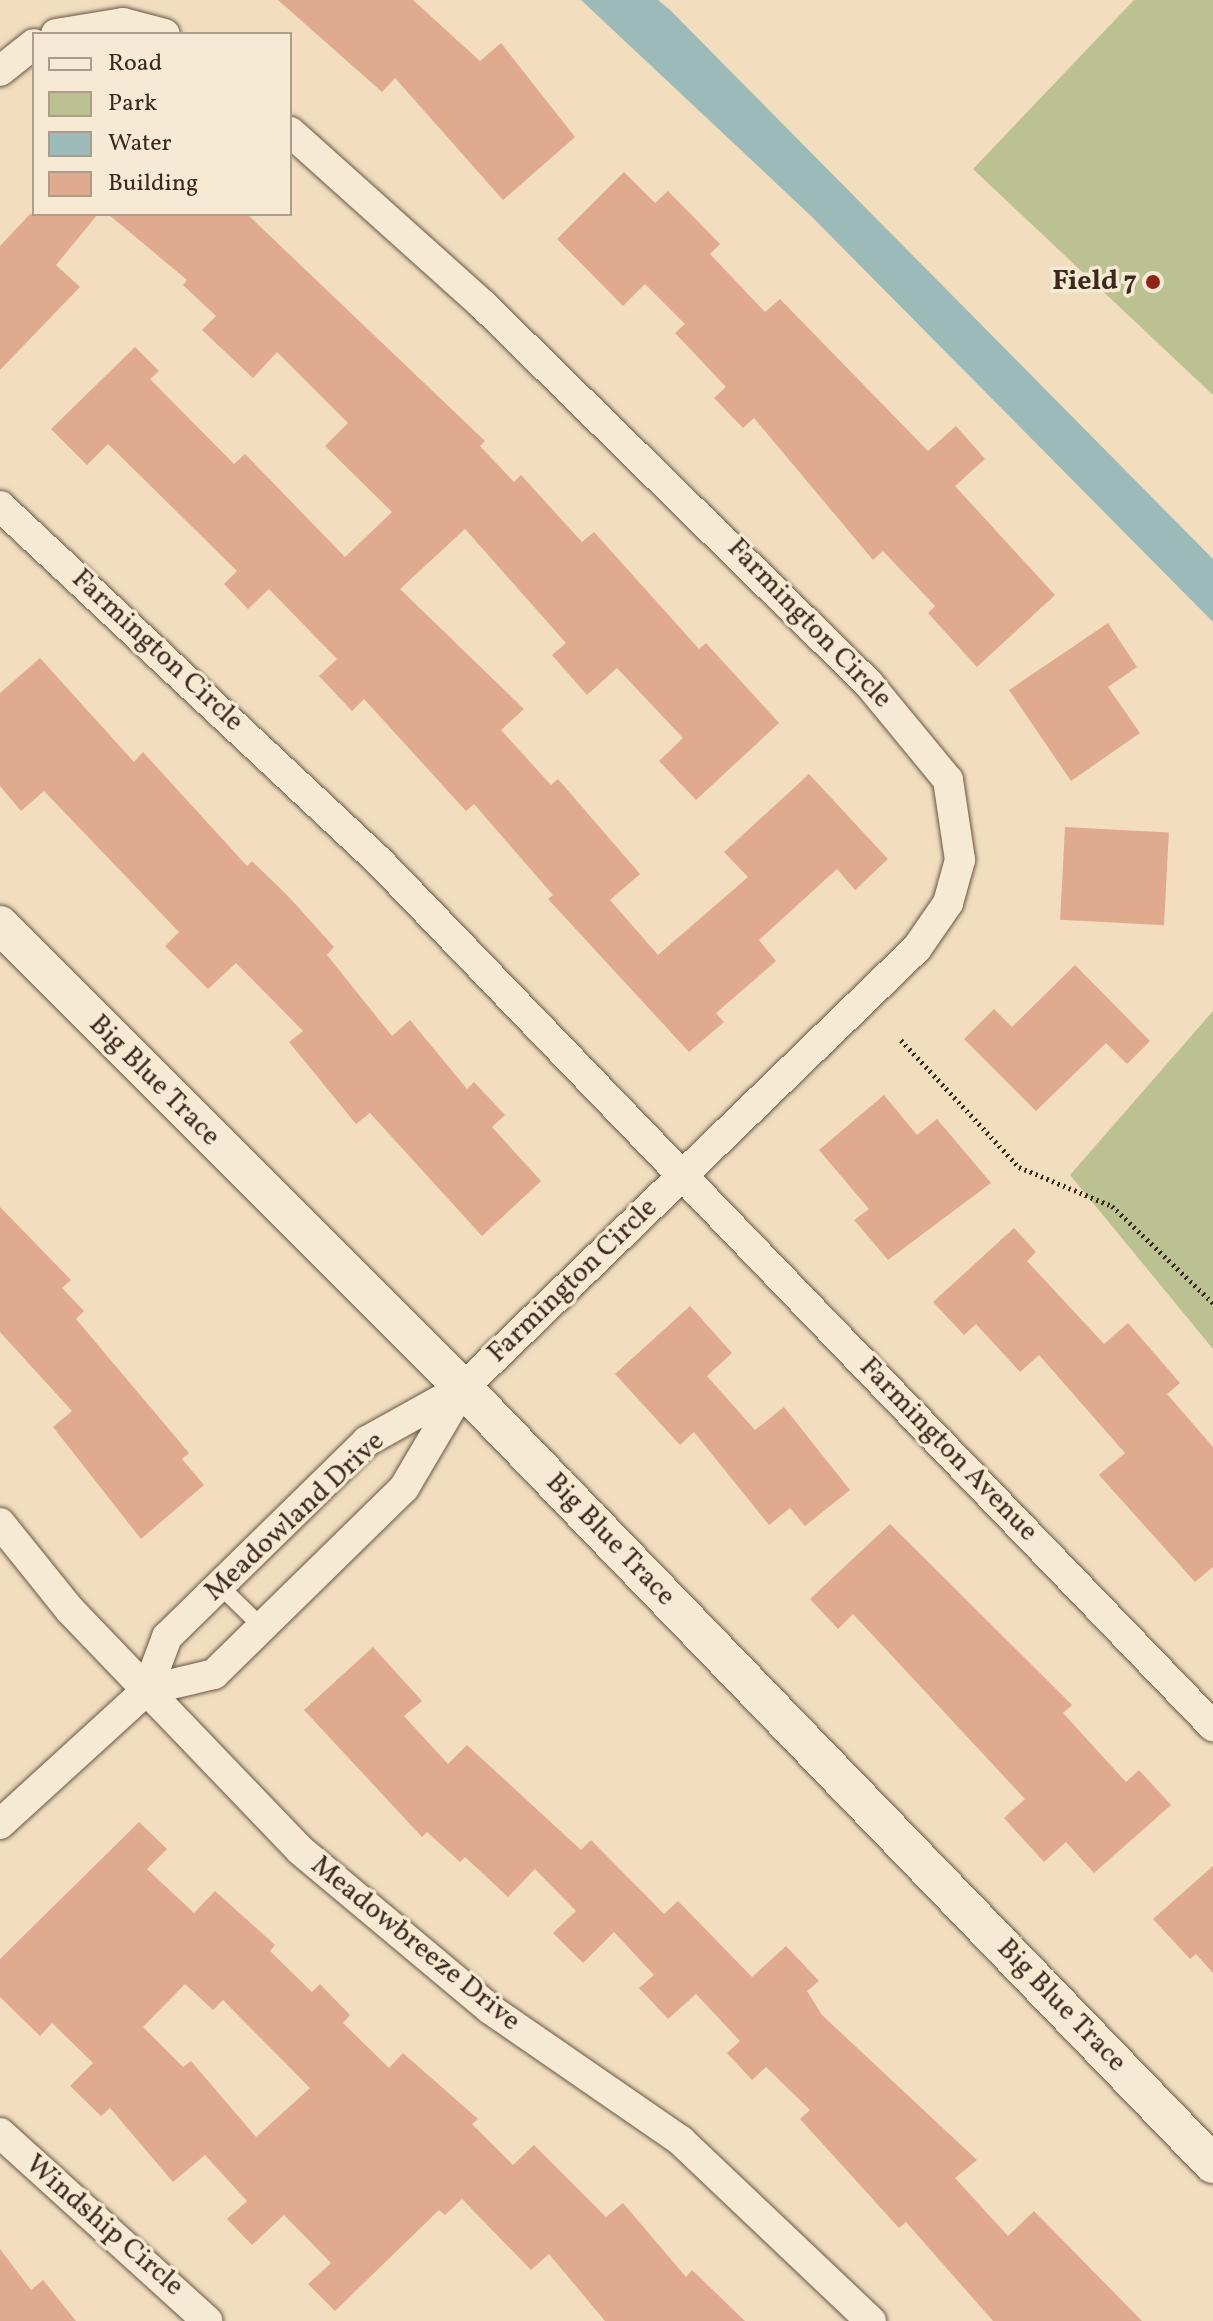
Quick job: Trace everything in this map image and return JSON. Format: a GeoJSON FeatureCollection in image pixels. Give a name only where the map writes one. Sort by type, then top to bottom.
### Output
{"type":"FeatureCollection","features":[{"type":"Feature","properties":{"kind":"street"},"geometry":{"type":"LineString","coordinates":[[68,32],[123,23],[157,32]]}},
{"type":"Feature","properties":{"kind":"street"},"geometry":{"type":"LineString","coordinates":[[0,71],[32,46]]}},
{"type":"Feature","properties":{"kind":"street","name":"Farmington Circle"},"geometry":{"type":"LineString","coordinates":[[292,134],[691,504],[869,684],[948,780],[960,860],[935,927],[463,1388]]}},
{"type":"Feature","properties":{"kind":"street","name":"Farmington Circle"},"geometry":{"type":"LineString","coordinates":[[0,506],[379,861],[683,1174]]}},
{"type":"Feature","properties":{"kind":"street","name":"Big Blue Trace"},"geometry":{"type":"LineString","coordinates":[[0,925],[463,1388],[1213,2164]]}},
{"type":"Feature","properties":{"kind":"street","name":"Farmington Avenue"},"geometry":{"type":"LineString","coordinates":[[683,1174],[1213,1726]]}},
{"type":"Feature","properties":{"kind":"street","name":"Meadowland Drive"},"geometry":{"type":"LineString","coordinates":[[0,1824],[147,1690],[167,1637],[367,1441],[463,1388]]}},
{"type":"Feature","properties":{"kind":"street","name":"Meadowland Drive"},"geometry":{"type":"LineString","coordinates":[[147,1690],[214,1674],[404,1488],[463,1388]]}},
{"type":"Feature","properties":{"kind":"street","name":"Meadowbreeze Drive"},"geometry":{"type":"LineString","coordinates":[[0,1523],[147,1690],[300,1850],[395,1935],[681,2141],[870,2320]]}},
{"type":"Feature","properties":{"kind":"street","name":"Windship Circle"},"geometry":{"type":"LineString","coordinates":[[0,2133],[207,2321]]}},
{"type":"Feature","properties":{"kind":"lane"},"geometry":{"type":"LineString","coordinates":[[220,1586],[262,1627]]}},
{"type":"Feature","properties":{"kind":"path"},"geometry":{"type":"LineString","coordinates":[[901,1040],[1019,1167],[1112,1206],[1213,1303]]}},
{"type":"Feature","properties":{"kind":"green space","name":"Field 7"},"geometry":{"type":"Polygon","coordinates":[[[1134,0],[1213,0],[1213,395],[973,169],[1134,0]]]}},
{"type":"Feature","properties":{"kind":"green space"},"geometry":{"type":"Polygon","coordinates":[[[1213,1011],[1213,1349],[1070,1175],[1213,1011]]]}},
{"type":"Feature","properties":{"kind":"water"},"geometry":{"type":"Polygon","coordinates":[[[581,0],[658,0],[670,10],[1213,559],[1213,622],[811,216],[581,0]]]}},
{"type":"Feature","properties":{"kind":"building"},"geometry":{"type":"Polygon","coordinates":[[[278,0],[413,0],[480,61],[501,43],[575,137],[503,200],[395,78],[382,92],[278,0]]]}},
{"type":"Feature","properties":{"kind":"building"},"geometry":{"type":"Polygon","coordinates":[[[624,172],[655,203],[668,191],[720,244],[710,254],[765,312],[780,299],[928,451],[956,426],[985,459],[955,486],[1055,595],[977,667],[928,613],[935,606],[883,551],[873,560],[754,418],[743,428],[714,398],[726,387],[675,333],[685,324],[645,284],[623,306],[557,239],[624,172]]]}},
{"type":"Feature","properties":{"kind":"building"},"geometry":{"type":"Polygon","coordinates":[[[30,214],[96,216],[56,265],[80,287],[0,370],[0,246],[30,214]]]}},
{"type":"Feature","properties":{"kind":"building"},"geometry":{"type":"Polygon","coordinates":[[[110,216],[249,216],[485,441],[480,446],[514,482],[521,475],[582,542],[594,532],[699,649],[706,643],[779,723],[696,800],[659,761],[683,738],[617,668],[587,695],[552,655],[566,643],[465,529],[400,589],[524,709],[501,730],[551,785],[558,779],[640,874],[610,900],[658,955],[748,877],[724,852],[809,774],[888,859],[855,890],[837,869],[759,940],[776,961],[716,1013],[724,1022],[689,1052],[548,899],[553,895],[474,804],[466,811],[364,699],[352,711],[319,676],[337,659],[269,589],[248,609],[224,584],[237,571],[108,444],[87,465],[51,429],[135,347],[159,371],[150,379],[234,464],[245,454],[345,557],[392,512],[325,446],[348,423],[277,352],[253,378],[202,330],[216,316],[183,285],[187,280],[110,216]]]}},
{"type":"Feature","properties":{"kind":"building"},"geometry":{"type":"Polygon","coordinates":[[[1108,623],[1137,667],[1108,687],[1140,733],[1071,781],[1009,690],[1108,623]]]}},
{"type":"Feature","properties":{"kind":"building"},"geometry":{"type":"Polygon","coordinates":[[[40,658],[134,762],[143,752],[247,866],[252,861],[288,896],[334,947],[327,955],[392,1036],[410,1020],[467,1089],[474,1082],[505,1115],[492,1127],[541,1181],[482,1236],[370,1113],[356,1124],[289,1042],[303,1031],[236,963],[208,989],[165,946],[179,932],[44,791],[21,811],[0,786],[0,693],[40,658]]]}},
{"type":"Feature","properties":{"kind":"building"},"geometry":{"type":"Polygon","coordinates":[[[1065,827],[1169,832],[1164,925],[1060,920],[1065,827]]]}},
{"type":"Feature","properties":{"kind":"building"},"geometry":{"type":"Polygon","coordinates":[[[1075,965],[1150,1041],[1127,1064],[1106,1043],[1036,1111],[964,1039],[994,1009],[1012,1027],[1075,965]]]}},
{"type":"Feature","properties":{"kind":"building"},"geometry":{"type":"Polygon","coordinates":[[[884,1095],[917,1135],[937,1119],[991,1183],[888,1260],[854,1220],[869,1209],[819,1150],[884,1095]]]}},
{"type":"Feature","properties":{"kind":"building"},"geometry":{"type":"Polygon","coordinates":[[[0,1207],[71,1280],[62,1288],[84,1311],[76,1319],[189,1453],[182,1459],[204,1485],[141,1539],[53,1427],[72,1411],[0,1332],[0,1207]]]}},
{"type":"Feature","properties":{"kind":"building"},"geometry":{"type":"Polygon","coordinates":[[[1014,1228],[1036,1252],[1027,1261],[1104,1344],[1128,1323],[1180,1383],[1167,1394],[1213,1447],[1213,1567],[1195,1582],[1099,1475],[1125,1453],[1039,1355],[1020,1372],[976,1324],[964,1335],[933,1302],[1014,1228]]]}},
{"type":"Feature","properties":{"kind":"building"},"geometry":{"type":"Polygon","coordinates":[[[690,1306],[732,1353],[707,1376],[755,1430],[784,1407],[850,1490],[805,1526],[790,1508],[769,1525],[694,1432],[680,1445],[615,1374],[690,1306]]]}},
{"type":"Feature","properties":{"kind":"building"},"geometry":{"type":"Polygon","coordinates":[[[890,1524],[1072,1705],[1063,1713],[1126,1782],[1139,1770],[1171,1805],[1094,1873],[1066,1842],[1044,1862],[1004,1818],[1025,1799],[853,1614],[838,1629],[810,1599],[890,1524]]]}},
{"type":"Feature","properties":{"kind":"building"},"geometry":{"type":"Polygon","coordinates":[[[373,1647],[422,1701],[404,1716],[448,1764],[467,1745],[581,1850],[591,1840],[664,1914],[678,1901],[752,1977],[786,1946],[819,1981],[807,1991],[822,2015],[977,2160],[955,2178],[1008,2236],[1034,2211],[1142,2321],[993,2321],[906,2222],[899,2228],[800,2119],[810,2110],[766,2067],[752,2080],[727,2053],[740,2041],[696,1994],[668,2019],[639,1988],[654,1975],[614,1932],[583,1963],[553,1933],[576,1911],[535,1869],[508,1897],[465,1857],[460,1862],[427,1832],[422,1837],[304,1710],[373,1647]]]}},
{"type":"Feature","properties":{"kind":"building"},"geometry":{"type":"Polygon","coordinates":[[[139,1822],[167,1849],[147,1869],[194,1913],[215,1891],[275,1945],[270,1951],[312,1992],[320,1984],[350,2015],[343,2023],[389,2068],[403,2053],[478,2119],[472,2124],[513,2165],[534,2145],[606,2217],[623,2203],[686,2277],[692,2270],[745,2321],[605,2321],[549,2254],[531,2270],[462,2199],[445,2215],[439,2210],[335,2311],[308,2284],[331,2263],[284,2215],[252,2245],[227,2219],[247,2201],[205,2155],[173,2182],[110,2108],[101,2116],[70,2086],[93,2063],[52,2023],[40,2036],[0,1997],[0,1959],[139,1822]],[[185,1984],[143,2027],[183,2067],[191,2061],[256,2137],[310,2088],[223,2000],[213,2010],[185,1984]]]}},
{"type":"Feature","properties":{"kind":"building"},"geometry":{"type":"Polygon","coordinates":[[[1213,1866],[1213,1973],[1196,1954],[1190,1959],[1153,1919],[1213,1866]]]}},
{"type":"Feature","properties":{"kind":"building"},"geometry":{"type":"Polygon","coordinates":[[[0,2249],[31,2290],[43,2280],[76,2321],[0,2321],[0,2249]]]}},
{"type":"Feature","properties":{"kind":"place","name":"Field 7"},"geometry":{"type":"Point","coordinates":[1153,282]}}]}
